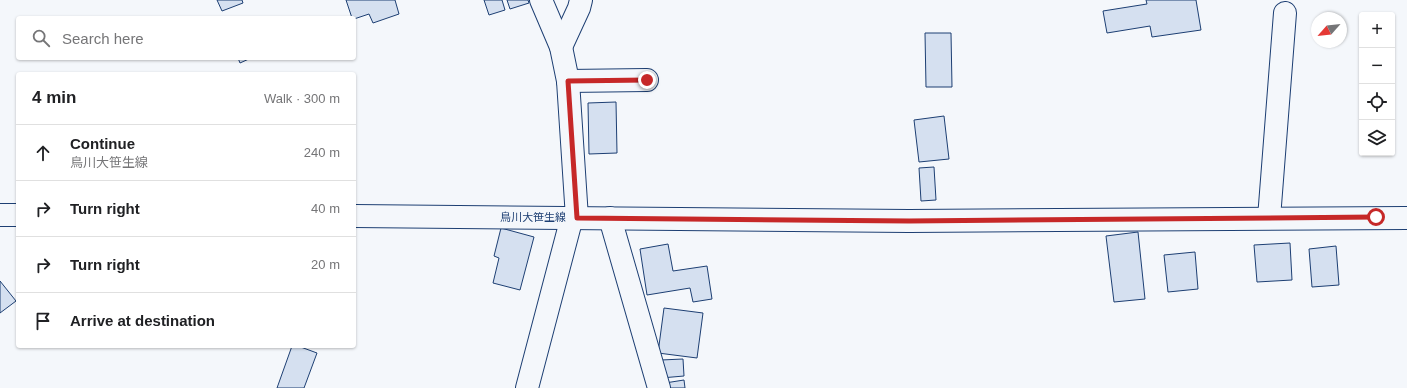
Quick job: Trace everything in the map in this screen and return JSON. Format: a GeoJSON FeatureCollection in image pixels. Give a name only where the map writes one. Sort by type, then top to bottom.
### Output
{"type":"FeatureCollection","features":[{"type":"Feature","properties":{"kind":"street"},"geometry":{"type":"LineString","coordinates":[[527,388],[574,217],[568,81],[561,47],[541,0]]}},
{"type":"Feature","properties":{"kind":"street"},"geometry":{"type":"LineString","coordinates":[[561,47],[579,8],[581,0]]}},
{"type":"Feature","properties":{"kind":"street"},"geometry":{"type":"LineString","coordinates":[[1269,218],[1285,13]]}},
{"type":"Feature","properties":{"kind":"street"},"geometry":{"type":"LineString","coordinates":[[568,81],[647,80]]}},
{"type":"Feature","properties":{"kind":"street"},"geometry":{"type":"LineString","coordinates":[[0,215],[16,215]]}},
{"type":"Feature","properties":{"kind":"street","name":"鳥川大笹生線"},"geometry":{"type":"LineString","coordinates":[[356,216],[909,221],[1407,218]]}},
{"type":"Feature","properties":{"kind":"street"},"geometry":{"type":"LineString","coordinates":[[610,218],[659,388]]}},
{"type":"Feature","properties":{"kind":"building"},"geometry":{"type":"Polygon","coordinates":[[[217,0],[242,0],[243,3],[222,11],[217,0]]]}},
{"type":"Feature","properties":{"kind":"building"},"geometry":{"type":"Polygon","coordinates":[[[346,0],[395,0],[399,14],[373,23],[369,14],[356,18],[356,16],[351,16],[346,0]]]}},
{"type":"Feature","properties":{"kind":"building"},"geometry":{"type":"Polygon","coordinates":[[[484,0],[502,0],[505,10],[489,15],[484,0]]]}},
{"type":"Feature","properties":{"kind":"building"},"geometry":{"type":"Polygon","coordinates":[[[507,0],[528,0],[529,3],[510,9],[507,0]]]}},
{"type":"Feature","properties":{"kind":"building"},"geometry":{"type":"Polygon","coordinates":[[[1146,0],[1196,0],[1201,30],[1152,37],[1150,26],[1107,33],[1103,11],[1147,4],[1146,0]]]}},
{"type":"Feature","properties":{"kind":"building"},"geometry":{"type":"Polygon","coordinates":[[[925,33],[951,33],[952,87],[926,87],[925,33]]]}},
{"type":"Feature","properties":{"kind":"building"},"geometry":{"type":"Polygon","coordinates":[[[239,60],[247,60],[240,63],[239,60]]]}},
{"type":"Feature","properties":{"kind":"building"},"geometry":{"type":"Polygon","coordinates":[[[616,102],[617,153],[589,154],[588,103],[616,102]]]}},
{"type":"Feature","properties":{"kind":"building"},"geometry":{"type":"Polygon","coordinates":[[[944,116],[949,159],[919,162],[914,120],[944,116]]]}},
{"type":"Feature","properties":{"kind":"building"},"geometry":{"type":"Polygon","coordinates":[[[934,167],[936,200],[921,201],[919,168],[934,167]]]}},
{"type":"Feature","properties":{"kind":"building"},"geometry":{"type":"Polygon","coordinates":[[[501,228],[534,237],[520,290],[493,283],[499,258],[494,256],[501,228]]]}},
{"type":"Feature","properties":{"kind":"building"},"geometry":{"type":"Polygon","coordinates":[[[1138,232],[1145,299],[1114,302],[1106,236],[1138,232]]]}},
{"type":"Feature","properties":{"kind":"building"},"geometry":{"type":"Polygon","coordinates":[[[1290,243],[1292,280],[1257,282],[1254,245],[1290,243]]]}},
{"type":"Feature","properties":{"kind":"building"},"geometry":{"type":"Polygon","coordinates":[[[668,244],[673,271],[707,266],[712,299],[693,302],[690,288],[647,295],[640,249],[668,244]]]}},
{"type":"Feature","properties":{"kind":"building"},"geometry":{"type":"Polygon","coordinates":[[[1336,246],[1339,285],[1312,287],[1309,249],[1336,246]]]}},
{"type":"Feature","properties":{"kind":"building"},"geometry":{"type":"Polygon","coordinates":[[[1195,252],[1198,289],[1168,292],[1164,255],[1195,252]]]}},
{"type":"Feature","properties":{"kind":"building"},"geometry":{"type":"Polygon","coordinates":[[[0,281],[16,301],[0,313],[0,281]]]}},
{"type":"Feature","properties":{"kind":"building"},"geometry":{"type":"Polygon","coordinates":[[[664,308],[703,313],[697,358],[658,353],[664,308]]]}},
{"type":"Feature","properties":{"kind":"building"},"geometry":{"type":"Polygon","coordinates":[[[291,348],[303,348],[317,353],[304,388],[277,388],[291,348]]]}},
{"type":"Feature","properties":{"kind":"building"},"geometry":{"type":"Polygon","coordinates":[[[683,359],[684,376],[661,378],[661,360],[683,359]]]}},
{"type":"Feature","properties":{"kind":"building"},"geometry":{"type":"Polygon","coordinates":[[[684,380],[685,388],[665,388],[665,383],[684,380]]]}},
{"type":"Feature","properties":{"kind":"route"},"geometry":{"type":"LineString","coordinates":[[647,80],[568,81],[577,218],[909,221],[1376,217]]}}]}
